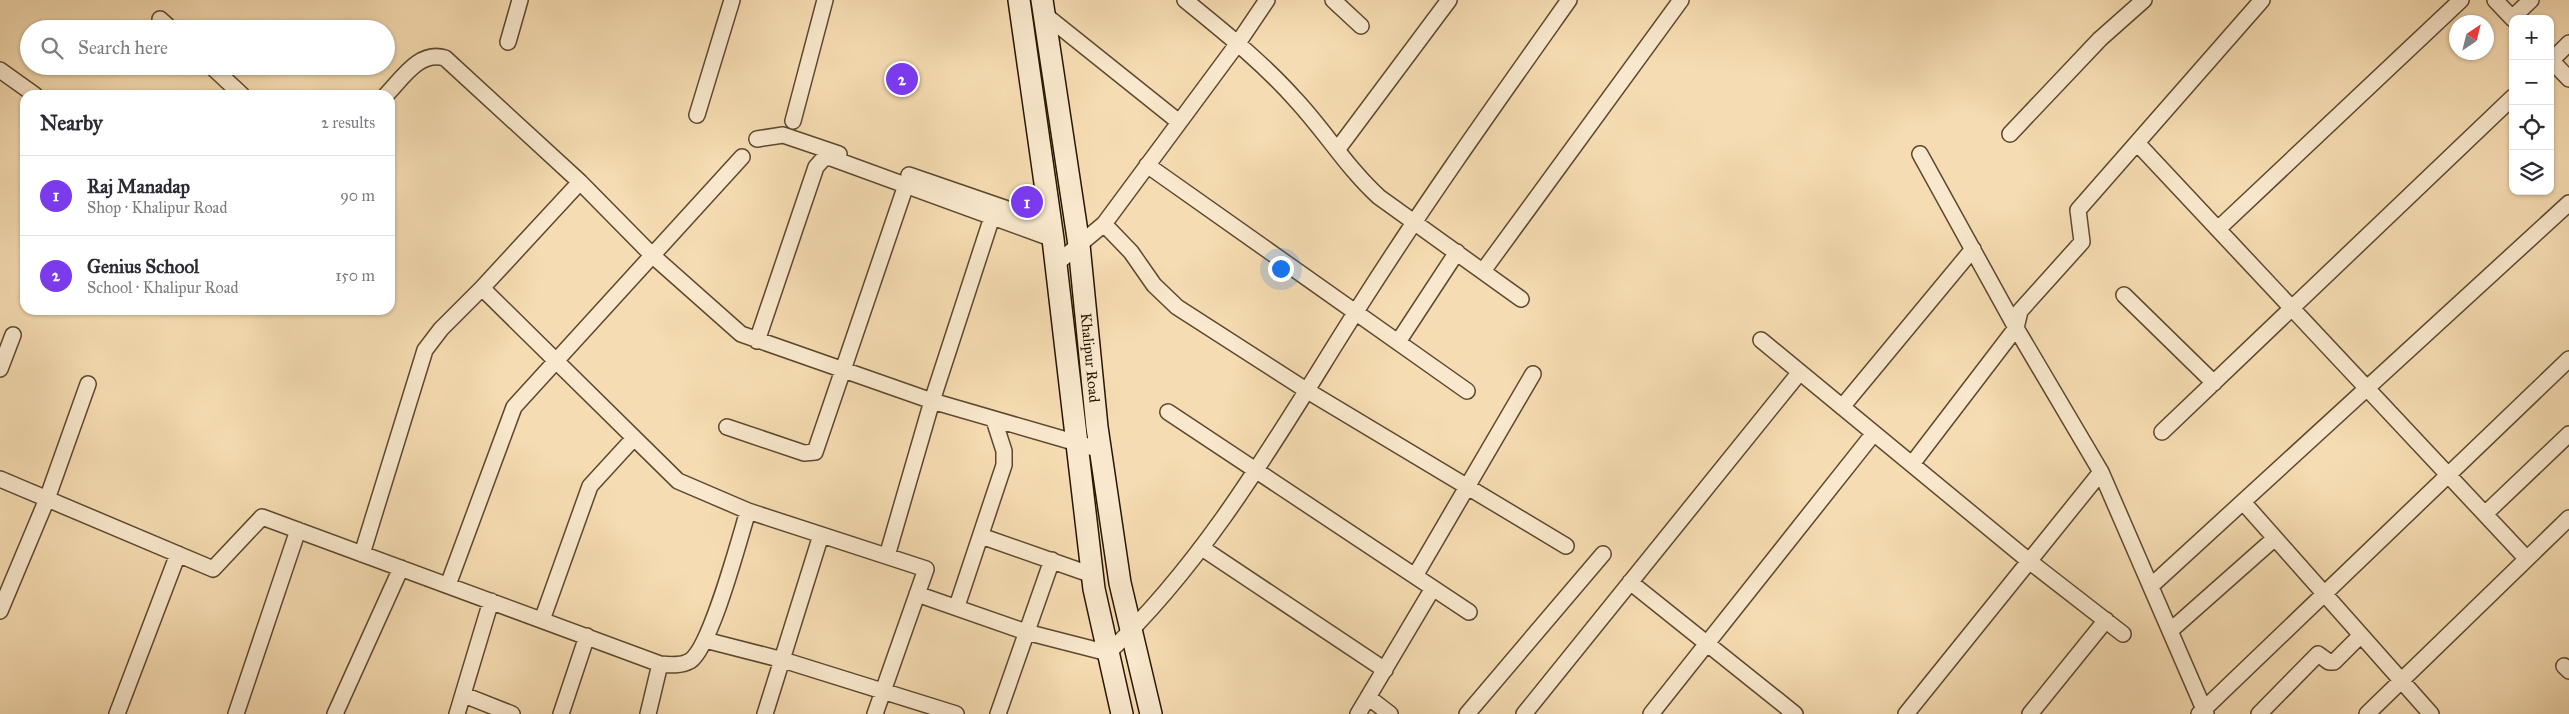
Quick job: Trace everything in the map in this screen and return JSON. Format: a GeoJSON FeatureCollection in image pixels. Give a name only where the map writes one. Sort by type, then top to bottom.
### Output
{"type":"FeatureCollection","features":[{"type":"Feature","properties":{"kind":"street"},"geometry":{"type":"LineString","coordinates":[[508,42],[520,0]]}},
{"type":"Feature","properties":{"kind":"street"},"geometry":{"type":"LineString","coordinates":[[697,115],[732,0]]}},
{"type":"Feature","properties":{"kind":"street"},"geometry":{"type":"LineString","coordinates":[[793,121],[825,0]]}},
{"type":"Feature","properties":{"kind":"street","name":"Khalipur Road"},"geometry":{"type":"LineString","coordinates":[[1019,0],[1052,232],[1075,444],[1092,575],[1122,714]]}},
{"type":"Feature","properties":{"kind":"street"},"geometry":{"type":"LineString","coordinates":[[1185,0],[1238,43],[1295,98],[1361,181],[1379,197],[1414,220],[1521,299]]}},
{"type":"Feature","properties":{"kind":"street"},"geometry":{"type":"LineString","coordinates":[[1056,264],[1104,224],[1238,43],[1267,0]]}},
{"type":"Feature","properties":{"kind":"street"},"geometry":{"type":"LineString","coordinates":[[1333,0],[1361,26]]}},
{"type":"Feature","properties":{"kind":"street"},"geometry":{"type":"LineString","coordinates":[[1337,150],[1449,0]]}},
{"type":"Feature","properties":{"kind":"street"},"geometry":{"type":"LineString","coordinates":[[917,594],[957,606],[1026,632],[1108,653],[1130,632],[1202,548],[1255,470],[1414,220],[1569,0]]}},
{"type":"Feature","properties":{"kind":"street"},"geometry":{"type":"LineString","coordinates":[[1483,271],[1681,0]]}},
{"type":"Feature","properties":{"kind":"street"},"geometry":{"type":"LineString","coordinates":[[2010,134],[2100,39],[2144,0]]}},
{"type":"Feature","properties":{"kind":"street"},"geometry":{"type":"LineString","coordinates":[[1912,464],[2016,328],[2020,311],[2082,242],[2078,210],[2138,144],[2262,0]]}},
{"type":"Feature","properties":{"kind":"street"},"geometry":{"type":"LineString","coordinates":[[2218,229],[2461,0]]}},
{"type":"Feature","properties":{"kind":"street"},"geometry":{"type":"LineString","coordinates":[[2495,0],[2509,15]]}},
{"type":"Feature","properties":{"kind":"street"},"geometry":{"type":"LineString","coordinates":[[2515,15],[2531,0]]}},
{"type":"Feature","properties":{"kind":"street"},"geometry":{"type":"LineString","coordinates":[[1043,7],[1179,122]]}},
{"type":"Feature","properties":{"kind":"street","name":"Khalipur Road"},"geometry":{"type":"LineString","coordinates":[[1043,7],[1079,245],[1100,450],[1130,632],[1150,714]]}},
{"type":"Feature","properties":{"kind":"street"},"geometry":{"type":"LineString","coordinates":[[2554,57],[2569,43]]}},
{"type":"Feature","properties":{"kind":"street"},"geometry":{"type":"LineString","coordinates":[[391,90],[420,60],[436,55],[444,58],[580,182],[653,256],[730,325],[757,341],[932,401],[1100,450]]}},
{"type":"Feature","properties":{"kind":"street"},"geometry":{"type":"LineString","coordinates":[[2554,63],[2569,79]]}},
{"type":"Feature","properties":{"kind":"street"},"geometry":{"type":"LineString","coordinates":[[0,70],[28,90]]}},
{"type":"Feature","properties":{"kind":"street"},"geometry":{"type":"LineString","coordinates":[[221,75],[237,90]]}},
{"type":"Feature","properties":{"kind":"street"},"geometry":{"type":"LineString","coordinates":[[2162,432],[2509,101]]}},
{"type":"Feature","properties":{"kind":"street"},"geometry":{"type":"LineString","coordinates":[[757,139],[783,135],[909,175],[1052,232]]}},
{"type":"Feature","properties":{"kind":"street"},"geometry":{"type":"LineString","coordinates":[[2138,144],[2526,558]]}},
{"type":"Feature","properties":{"kind":"street"},"geometry":{"type":"LineString","coordinates":[[1920,154],[2016,328],[2101,472],[2203,712],[2569,359]]}},
{"type":"Feature","properties":{"kind":"street"},"geometry":{"type":"LineString","coordinates":[[448,585],[514,407],[742,157]]}},
{"type":"Feature","properties":{"kind":"street"},"geometry":{"type":"LineString","coordinates":[[757,341],[820,162],[824,158],[831,158],[992,217],[1052,232]]}},
{"type":"Feature","properties":{"kind":"street"},"geometry":{"type":"LineString","coordinates":[[1147,165],[1467,391]]}},
{"type":"Feature","properties":{"kind":"street"},"geometry":{"type":"LineString","coordinates":[[362,554],[425,350],[440,329],[482,288],[580,182]]}},
{"type":"Feature","properties":{"kind":"street"},"geometry":{"type":"LineString","coordinates":[[727,427],[804,453],[812,453],[818,448],[842,370],[906,185]]}},
{"type":"Feature","properties":{"kind":"street"},"geometry":{"type":"LineString","coordinates":[[2151,586],[2569,203]]}},
{"type":"Feature","properties":{"kind":"street"},"geometry":{"type":"LineString","coordinates":[[887,556],[932,401],[992,217]]}},
{"type":"Feature","properties":{"kind":"street"},"geometry":{"type":"LineString","coordinates":[[1104,224],[1131,252],[1154,284],[1177,307],[1306,390],[1566,546]]}},
{"type":"Feature","properties":{"kind":"street"},"geometry":{"type":"LineString","coordinates":[[1842,407],[1972,249]]}},
{"type":"Feature","properties":{"kind":"street"},"geometry":{"type":"LineString","coordinates":[[1398,342],[1457,252]]}},
{"type":"Feature","properties":{"kind":"street"},"geometry":{"type":"LineString","coordinates":[[482,288],[678,481],[748,511],[926,568],[874,714]]}},
{"type":"Feature","properties":{"kind":"street"},"geometry":{"type":"LineString","coordinates":[[2124,295],[2214,383]]}},
{"type":"Feature","properties":{"kind":"street"},"geometry":{"type":"LineString","coordinates":[[0,368],[13,335]]}},
{"type":"Feature","properties":{"kind":"street"},"geometry":{"type":"LineString","coordinates":[[1761,340],[2029,561],[2124,634]]}},
{"type":"Feature","properties":{"kind":"street"},"geometry":{"type":"LineString","coordinates":[[1524,714],[1800,372]]}},
{"type":"Feature","properties":{"kind":"street"},"geometry":{"type":"LineString","coordinates":[[1415,576],[1533,374]]}},
{"type":"Feature","properties":{"kind":"street"},"geometry":{"type":"LineString","coordinates":[[0,611],[48,498],[88,384]]}},
{"type":"Feature","properties":{"kind":"street"},"geometry":{"type":"LineString","coordinates":[[1168,412],[1468,612]]}},
{"type":"Feature","properties":{"kind":"street"},"geometry":{"type":"LineString","coordinates":[[957,606],[1004,464],[1004,451],[994,420]]}},
{"type":"Feature","properties":{"kind":"street"},"geometry":{"type":"LineString","coordinates":[[1651,714],[1874,433]]}},
{"type":"Feature","properties":{"kind":"street"},"geometry":{"type":"LineString","coordinates":[[2485,514],[2569,434]]}},
{"type":"Feature","properties":{"kind":"street"},"geometry":{"type":"LineString","coordinates":[[542,620],[590,486],[634,438]]}},
{"type":"Feature","properties":{"kind":"street"},"geometry":{"type":"LineString","coordinates":[[1906,714],[2101,472]]}},
{"type":"Feature","properties":{"kind":"street"},"geometry":{"type":"LineString","coordinates":[[0,478],[213,569],[262,517],[660,664],[674,665],[690,661],[706,640],[748,511]]}},
{"type":"Feature","properties":{"kind":"street"},"geometry":{"type":"LineString","coordinates":[[2243,502],[2400,682],[2431,714]]}},
{"type":"Feature","properties":{"kind":"street"},"geometry":{"type":"LineString","coordinates":[[2373,712],[2400,682],[2569,518]]}},
{"type":"Feature","properties":{"kind":"street"},"geometry":{"type":"LineString","coordinates":[[236,714],[298,530]]}},
{"type":"Feature","properties":{"kind":"street"},"geometry":{"type":"LineString","coordinates":[[765,714],[821,535]]}},
{"type":"Feature","properties":{"kind":"street"},"geometry":{"type":"LineString","coordinates":[[981,536],[1092,575]]}},
{"type":"Feature","properties":{"kind":"street"},"geometry":{"type":"LineString","coordinates":[[2170,631],[2276,538]]}},
{"type":"Feature","properties":{"kind":"street"},"geometry":{"type":"LineString","coordinates":[[1202,548],[1385,670]]}},
{"type":"Feature","properties":{"kind":"street"},"geometry":{"type":"LineString","coordinates":[[117,714],[178,554]]}},
{"type":"Feature","properties":{"kind":"street"},"geometry":{"type":"LineString","coordinates":[[1466,714],[1603,554]]}},
{"type":"Feature","properties":{"kind":"street"},"geometry":{"type":"LineString","coordinates":[[998,714],[1052,560]]}},
{"type":"Feature","properties":{"kind":"street"},"geometry":{"type":"LineString","coordinates":[[335,714],[401,568]]}},
{"type":"Feature","properties":{"kind":"street"},"geometry":{"type":"LineString","coordinates":[[1630,582],[1795,714]]}},
{"type":"Feature","properties":{"kind":"street"},"geometry":{"type":"LineString","coordinates":[[1358,714],[1433,588]]}},
{"type":"Feature","properties":{"kind":"street"},"geometry":{"type":"LineString","coordinates":[[457,714],[491,601]]}},
{"type":"Feature","properties":{"kind":"street"},"geometry":{"type":"LineString","coordinates":[[2031,714],[2106,620]]}},
{"type":"Feature","properties":{"kind":"street"},"geometry":{"type":"LineString","coordinates":[[2259,714],[2318,654],[2328,662],[2334,662],[2360,635]]}},
{"type":"Feature","properties":{"kind":"street"},"geometry":{"type":"LineString","coordinates":[[561,714],[587,636]]}},
{"type":"Feature","properties":{"kind":"street"},"geometry":{"type":"LineString","coordinates":[[706,640],[783,660],[956,714]]}},
{"type":"Feature","properties":{"kind":"street"},"geometry":{"type":"LineString","coordinates":[[648,714],[660,664]]}},
{"type":"Feature","properties":{"kind":"street"},"geometry":{"type":"LineString","coordinates":[[464,695],[512,714]]}},
{"type":"Feature","properties":{"kind":"street"},"geometry":{"type":"LineString","coordinates":[[1368,697],[1390,714]]}},
{"type":"Feature","properties":{"kind":"place","name":"Genius School"},"geometry":{"type":"Point","coordinates":[902,79]}},
{"type":"Feature","properties":{"kind":"place","name":"Raj Manadap"},"geometry":{"type":"Point","coordinates":[1027,202]}}]}
